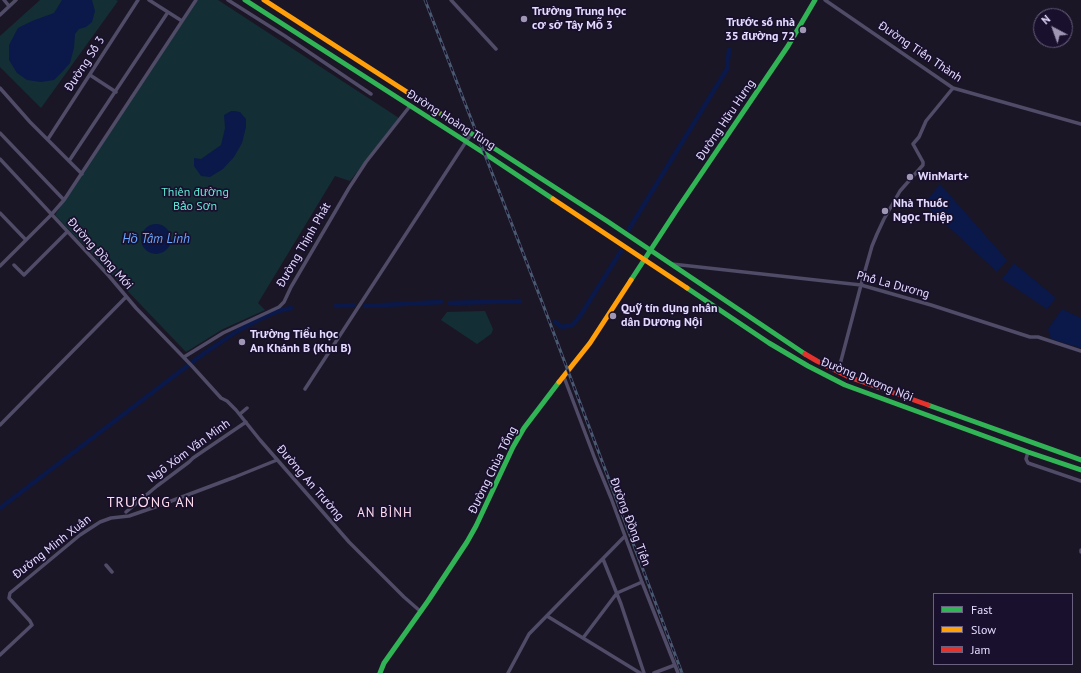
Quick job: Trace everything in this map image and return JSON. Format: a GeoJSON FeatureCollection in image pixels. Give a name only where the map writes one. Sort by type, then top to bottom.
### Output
{"type":"FeatureCollection","features":[{"type":"Feature","properties":{"kind":"main road","name":"Đường Hoàng Tùng"},"geometry":{"type":"LineString","coordinates":[[245,0],[466,141],[644,260]]}},
{"type":"Feature","properties":{"kind":"main road","name":"Đường Hoàng Tùng"},"geometry":{"type":"LineString","coordinates":[[264,0],[650,250]]}},
{"type":"Feature","properties":{"kind":"main road","name":"Đường Hữu Hưng"},"geometry":{"type":"LineString","coordinates":[[644,260],[788,46],[815,0]]}},
{"type":"Feature","properties":{"kind":"main road"},"geometry":{"type":"LineString","coordinates":[[302,37],[308,28]]}},
{"type":"Feature","properties":{"kind":"main road"},"geometry":{"type":"LineString","coordinates":[[375,84],[381,75]]}},
{"type":"Feature","properties":{"kind":"main road","name":"Đường Dương Nội"},"geometry":{"type":"LineString","coordinates":[[650,250],[802,352],[838,372],[1081,460]]}},
{"type":"Feature","properties":{"kind":"main road","name":"Đường Dương Nội"},"geometry":{"type":"LineString","coordinates":[[644,260],[769,343],[836,381],[1081,470]]}},
{"type":"Feature","properties":{"kind":"main road","name":"Đường Chùa Tổng"},"geometry":{"type":"LineString","coordinates":[[380,673],[384,663],[428,601],[467,542],[513,447],[524,428],[590,343],[644,260]]}},
{"type":"Feature","properties":{"kind":"main road"},"geometry":{"type":"LineString","coordinates":[[836,381],[838,372]]}},
{"type":"Feature","properties":{"kind":"street"},"geometry":{"type":"LineString","coordinates":[[4,0],[9,6]]}},
{"type":"Feature","properties":{"kind":"street"},"geometry":{"type":"LineString","coordinates":[[0,15],[16,0]]}},
{"type":"Feature","properties":{"kind":"street","name":"Đường Số 3"},"geometry":{"type":"LineString","coordinates":[[48,139],[138,0]]}},
{"type":"Feature","properties":{"kind":"street"},"geometry":{"type":"LineString","coordinates":[[149,0],[182,21]]}},
{"type":"Feature","properties":{"kind":"street"},"geometry":{"type":"LineString","coordinates":[[0,266],[64,200],[196,0]]}},
{"type":"Feature","properties":{"kind":"street"},"geometry":{"type":"LineString","coordinates":[[228,0],[288,38],[371,94]]}},
{"type":"Feature","properties":{"kind":"street"},"geometry":{"type":"LineString","coordinates":[[451,0],[496,49]]}},
{"type":"Feature","properties":{"kind":"street","name":"Đường Tiến Thành"},"geometry":{"type":"LineString","coordinates":[[825,0],[953,88],[1081,124]]}},
{"type":"Feature","properties":{"kind":"street"},"geometry":{"type":"LineString","coordinates":[[69,161],[168,12]]}},
{"type":"Feature","properties":{"kind":"street"},"geometry":{"type":"LineString","coordinates":[[288,38],[292,30]]}},
{"type":"Feature","properties":{"kind":"street"},"geometry":{"type":"LineString","coordinates":[[90,74],[116,92]]}},
{"type":"Feature","properties":{"kind":"street"},"geometry":{"type":"LineString","coordinates":[[838,372],[872,246],[884,219],[900,191],[923,166],[923,162],[913,144],[919,137],[926,121],[953,88]]}},
{"type":"Feature","properties":{"kind":"street"},"geometry":{"type":"LineString","coordinates":[[1,91],[82,174]]}},
{"type":"Feature","properties":{"kind":"street","name":"Đường Thịnh Phát"},"geometry":{"type":"LineString","coordinates":[[185,359],[221,334],[263,317],[284,302],[291,287],[349,188],[366,162],[410,106]]}},
{"type":"Feature","properties":{"kind":"street"},"geometry":{"type":"LineString","coordinates":[[0,133],[64,200]]}},
{"type":"Feature","properties":{"kind":"street"},"geometry":{"type":"LineString","coordinates":[[305,390],[471,134]]}},
{"type":"Feature","properties":{"kind":"street","name":"Đường Đồng Mới"},"geometry":{"type":"LineString","coordinates":[[0,160],[109,276],[126,297],[191,364]]}},
{"type":"Feature","properties":{"kind":"street"},"geometry":{"type":"LineString","coordinates":[[0,213],[26,240]]}},
{"type":"Feature","properties":{"kind":"street"},"geometry":{"type":"LineString","coordinates":[[14,265],[24,275],[67,232]]}},
{"type":"Feature","properties":{"kind":"street"},"geometry":{"type":"LineString","coordinates":[[0,259],[3,263]]}},
{"type":"Feature","properties":{"kind":"street","name":"Phố La Dương"},"geometry":{"type":"LineString","coordinates":[[669,263],[861,285],[931,305],[1030,338],[1038,337],[1081,351]]}},
{"type":"Feature","properties":{"kind":"street"},"geometry":{"type":"LineString","coordinates":[[0,426],[126,297]]}},
{"type":"Feature","properties":{"kind":"street","name":"Đường An Trường"},"geometry":{"type":"LineString","coordinates":[[191,364],[221,398],[228,400],[277,460],[349,542],[420,611]]}},
{"type":"Feature","properties":{"kind":"street","name":"Đường Đồng Tiến"},"geometry":{"type":"LineString","coordinates":[[564,377],[611,498],[624,537],[678,673]]}},
{"type":"Feature","properties":{"kind":"street"},"geometry":{"type":"LineString","coordinates":[[240,414],[247,408]]}},
{"type":"Feature","properties":{"kind":"street","name":"Ngõ Xóm Văn Minh"},"geometry":{"type":"LineString","coordinates":[[126,512],[193,458],[246,422]]}},
{"type":"Feature","properties":{"kind":"street"},"geometry":{"type":"LineString","coordinates":[[1028,452],[1026,459],[1028,462],[1081,481]]}},
{"type":"Feature","properties":{"kind":"street","name":"Đường Minh Xuân"},"geometry":{"type":"LineString","coordinates":[[0,655],[32,626],[30,621],[9,598],[10,593],[80,535],[100,522],[111,518],[129,516],[158,506],[277,460]]}},
{"type":"Feature","properties":{"kind":"street"},"geometry":{"type":"LineString","coordinates":[[508,673],[526,640],[547,616],[624,537]]}},
{"type":"Feature","properties":{"kind":"street"},"geometry":{"type":"LineString","coordinates":[[603,559],[617,593],[644,673]]}},
{"type":"Feature","properties":{"kind":"street"},"geometry":{"type":"LineString","coordinates":[[106,565],[111,571]]}},
{"type":"Feature","properties":{"kind":"street"},"geometry":{"type":"LineString","coordinates":[[583,638],[617,593],[642,582]]}},
{"type":"Feature","properties":{"kind":"street"},"geometry":{"type":"LineString","coordinates":[[547,616],[640,673]]}},
{"type":"Feature","properties":{"kind":"street"},"geometry":{"type":"LineString","coordinates":[[654,673],[675,665]]}},
{"type":"Feature","properties":{"kind":"green space"},"geometry":{"type":"Polygon","coordinates":[[[40,0],[118,1],[41,108],[0,67],[0,36],[40,0]]]}},
{"type":"Feature","properties":{"kind":"green space","name":"Thiên đường Bảo Sơn"},"geometry":{"type":"Polygon","coordinates":[[[198,0],[218,0],[399,118],[350,181],[335,176],[258,303],[265,310],[223,329],[186,352],[55,215],[198,0]]]}},
{"type":"Feature","properties":{"kind":"green space"},"geometry":{"type":"Polygon","coordinates":[[[485,311],[493,329],[491,334],[477,344],[441,320],[447,312],[485,311]]]}},
{"type":"Feature","properties":{"kind":"water"},"geometry":{"type":"Polygon","coordinates":[[[62,0],[92,0],[95,11],[92,22],[86,27],[79,29],[75,34],[74,48],[70,63],[54,80],[41,82],[27,80],[17,73],[9,60],[9,45],[18,28],[54,13],[62,0]]]}},
{"type":"Feature","properties":{"kind":"water"},"geometry":{"type":"Polygon","coordinates":[[[231,111],[240,112],[246,119],[246,127],[242,143],[234,157],[223,169],[210,177],[201,176],[194,166],[194,158],[201,159],[221,145],[225,128],[224,115],[231,111]]]}},
{"type":"Feature","properties":{"kind":"water"},"geometry":{"type":"Polygon","coordinates":[[[940,184],[1007,260],[997,272],[924,204],[940,184]]]}},
{"type":"Feature","properties":{"kind":"water","name":"Hồ Tâm Linh"},"geometry":{"type":"Polygon","coordinates":[[[156,224],[167,228],[171,239],[167,250],[156,254],[145,250],[141,239],[145,228],[156,224]]]}},
{"type":"Feature","properties":{"kind":"water"},"geometry":{"type":"Polygon","coordinates":[[[1014,263],[1056,298],[1047,309],[1002,279],[1014,263]]]}},
{"type":"Feature","properties":{"kind":"water"},"geometry":{"type":"Polygon","coordinates":[[[1062,309],[1081,318],[1081,348],[1051,339],[1048,329],[1062,309]]]}},
{"type":"Feature","properties":{"kind":"waterway"},"geometry":{"type":"LineString","coordinates":[[629,229],[727,69],[729,50]]}},
{"type":"Feature","properties":{"kind":"waterway"},"geometry":{"type":"LineString","coordinates":[[555,322],[562,327],[572,325],[580,316],[621,251]]}},
{"type":"Feature","properties":{"kind":"waterway"},"geometry":{"type":"LineString","coordinates":[[450,303],[520,301]]}},
{"type":"Feature","properties":{"kind":"waterway"},"geometry":{"type":"LineString","coordinates":[[365,306],[441,302]]}},
{"type":"Feature","properties":{"kind":"waterway"},"geometry":{"type":"LineString","coordinates":[[336,306],[353,305]]}},
{"type":"Feature","properties":{"kind":"waterway"},"geometry":{"type":"LineString","coordinates":[[0,508],[203,354],[239,330],[278,311],[291,308]]}},
{"type":"Feature","properties":{"kind":"railway"},"geometry":{"type":"LineString","coordinates":[[425,0],[542,302],[682,673]]}},
{"type":"Feature","properties":{"kind":"traffic: fast"},"geometry":{"type":"LineString","coordinates":[[245,0],[553,199]]}},
{"type":"Feature","properties":{"kind":"traffic: fast"},"geometry":{"type":"LineString","coordinates":[[631,280],[788,46],[815,0]]}},
{"type":"Feature","properties":{"kind":"traffic: fast"},"geometry":{"type":"LineString","coordinates":[[438,112],[607,221],[805,354]]}},
{"type":"Feature","properties":{"kind":"traffic: fast"},"geometry":{"type":"LineString","coordinates":[[687,288],[769,343],[808,366],[845,385],[1081,470]]}},
{"type":"Feature","properties":{"kind":"traffic: fast"},"geometry":{"type":"LineString","coordinates":[[380,673],[384,663],[428,601],[467,542],[513,447],[524,428],[559,382]]}},
{"type":"Feature","properties":{"kind":"traffic: fast"},"geometry":{"type":"LineString","coordinates":[[928,405],[1081,460]]}},
{"type":"Feature","properties":{"kind":"traffic: slow"},"geometry":{"type":"LineString","coordinates":[[264,0],[438,112]]}},
{"type":"Feature","properties":{"kind":"traffic: slow"},"geometry":{"type":"LineString","coordinates":[[553,199],[687,288]]}},
{"type":"Feature","properties":{"kind":"traffic: slow"},"geometry":{"type":"LineString","coordinates":[[559,382],[590,343],[631,280]]}},
{"type":"Feature","properties":{"kind":"traffic: jam"},"geometry":{"type":"LineString","coordinates":[[805,354],[849,377],[928,405]]}},
{"type":"Feature","properties":{"kind":"place","name":"Trường Trung học cơ sở Tây Mỗ 3"},"geometry":{"type":"Point","coordinates":[524,19]}},
{"type":"Feature","properties":{"kind":"place","name":"Trước số nhà 35 đường 72"},"geometry":{"type":"Point","coordinates":[803,30]}},
{"type":"Feature","properties":{"kind":"place","name":"WinMart+"},"geometry":{"type":"Point","coordinates":[910,177]}},
{"type":"Feature","properties":{"kind":"place","name":"Nhà Thuốc Ngọc Thiệp"},"geometry":{"type":"Point","coordinates":[885,211]}},
{"type":"Feature","properties":{"kind":"place","name":"Quỹ tín dụng nhân dân Dương Nội"},"geometry":{"type":"Point","coordinates":[613,316]}},
{"type":"Feature","properties":{"kind":"place","name":"Trường Tiểu học An Khánh B (Khu B)"},"geometry":{"type":"Point","coordinates":[242,342]}},
{"type":"Feature","properties":{"kind":"district","name":"TRƯỜNG AN"},"geometry":{"type":"Point","coordinates":[151,503]}},
{"type":"Feature","properties":{"kind":"district","name":"AN BÌNH"},"geometry":{"type":"Point","coordinates":[385,513]}}]}
